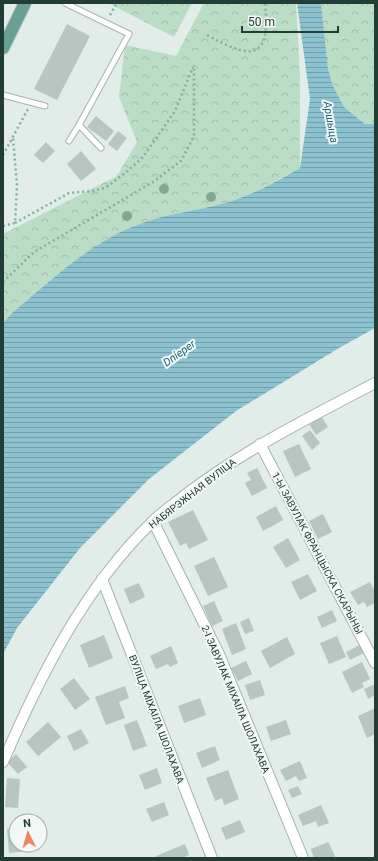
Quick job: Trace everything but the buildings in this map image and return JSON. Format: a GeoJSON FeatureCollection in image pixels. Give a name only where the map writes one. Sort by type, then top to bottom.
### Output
{"type":"FeatureCollection","features":[{"type":"Feature","properties":{"kind":"main road"},"geometry":{"type":"LineString","coordinates":[[3,48],[25,3]]}},
{"type":"Feature","properties":{"kind":"street","name":"НАБЯРЭЖНАЯ ВУЛІЦА"},"geometry":{"type":"LineString","coordinates":[[3,762],[40,682],[74,621],[118,557],[153,521],[228,464],[260,444],[375,383]]}},
{"type":"Feature","properties":{"kind":"street","name":"1-Ы ЗАВУЛАК ФРАНЦЫСКА СКАРЫНЫ"},"geometry":{"type":"LineString","coordinates":[[260,444],[375,663]]}},
{"type":"Feature","properties":{"kind":"street","name":"2-І ЗАВУЛАК МІХАІЛА ШОЛАХАВА"},"geometry":{"type":"LineString","coordinates":[[153,521],[219,654],[303,858]]}},
{"type":"Feature","properties":{"kind":"street","name":"ВУЛІЦА МІХАІЛА ШОЛАХАВА"},"geometry":{"type":"LineString","coordinates":[[102,579],[212,858]]}},
{"type":"Feature","properties":{"kind":"lane"},"geometry":{"type":"LineString","coordinates":[[65,3],[129,34],[80,126],[69,141]]}},
{"type":"Feature","properties":{"kind":"lane"},"geometry":{"type":"LineString","coordinates":[[3,95],[45,106]]}},
{"type":"Feature","properties":{"kind":"lane"},"geometry":{"type":"LineString","coordinates":[[80,126],[101,148]]}},
{"type":"Feature","properties":{"kind":"path"},"geometry":{"type":"LineString","coordinates":[[106,23],[117,3]]}},
{"type":"Feature","properties":{"kind":"path"},"geometry":{"type":"LineString","coordinates":[[207,34],[240,50],[249,52],[257,50],[264,43],[267,33],[265,3]]}},
{"type":"Feature","properties":{"kind":"path"},"geometry":{"type":"LineString","coordinates":[[3,226],[15,223],[69,193],[105,188],[129,170],[143,157],[174,111],[182,98],[194,65],[194,136],[181,161],[153,182],[34,252],[3,282]]}},
{"type":"Feature","properties":{"kind":"path"},"geometry":{"type":"LineString","coordinates":[[3,155],[25,116],[30,103]]}},
{"type":"Feature","properties":{"kind":"path"},"geometry":{"type":"LineString","coordinates":[[13,138],[16,185],[15,223]]}},
{"type":"Feature","properties":{"kind":"green space"},"geometry":{"type":"Polygon","coordinates":[[[108,3],[192,3],[174,37],[108,3]]]}},
{"type":"Feature","properties":{"kind":"green space"},"geometry":{"type":"Polygon","coordinates":[[[204,3],[296,3],[300,78],[300,168],[238,199],[148,221],[119,233],[87,252],[72,263],[13,312],[3,323],[3,234],[117,176],[137,142],[119,97],[125,45],[176,56],[204,3]]]}},
{"type":"Feature","properties":{"kind":"green space"},"geometry":{"type":"Polygon","coordinates":[[[321,3],[375,3],[375,124],[365,124],[344,107],[333,86],[328,69],[321,3]]]}},
{"type":"Feature","properties":{"kind":"water"},"geometry":{"type":"Polygon","coordinates":[[[297,3],[321,3],[328,69],[333,86],[344,107],[365,124],[375,124],[375,328],[339,348],[236,411],[149,479],[80,548],[17,628],[3,654],[3,323],[13,312],[72,263],[87,252],[119,233],[148,221],[238,199],[265,187],[300,168],[310,99],[297,3]]]}},
{"type":"Feature","properties":{"kind":"water label","name":"Аршыца"},"geometry":{"type":"Point","coordinates":[331,122]}},
{"type":"Feature","properties":{"kind":"water label","name":"Dnieper"},"geometry":{"type":"Point","coordinates":[179,353]}}]}
